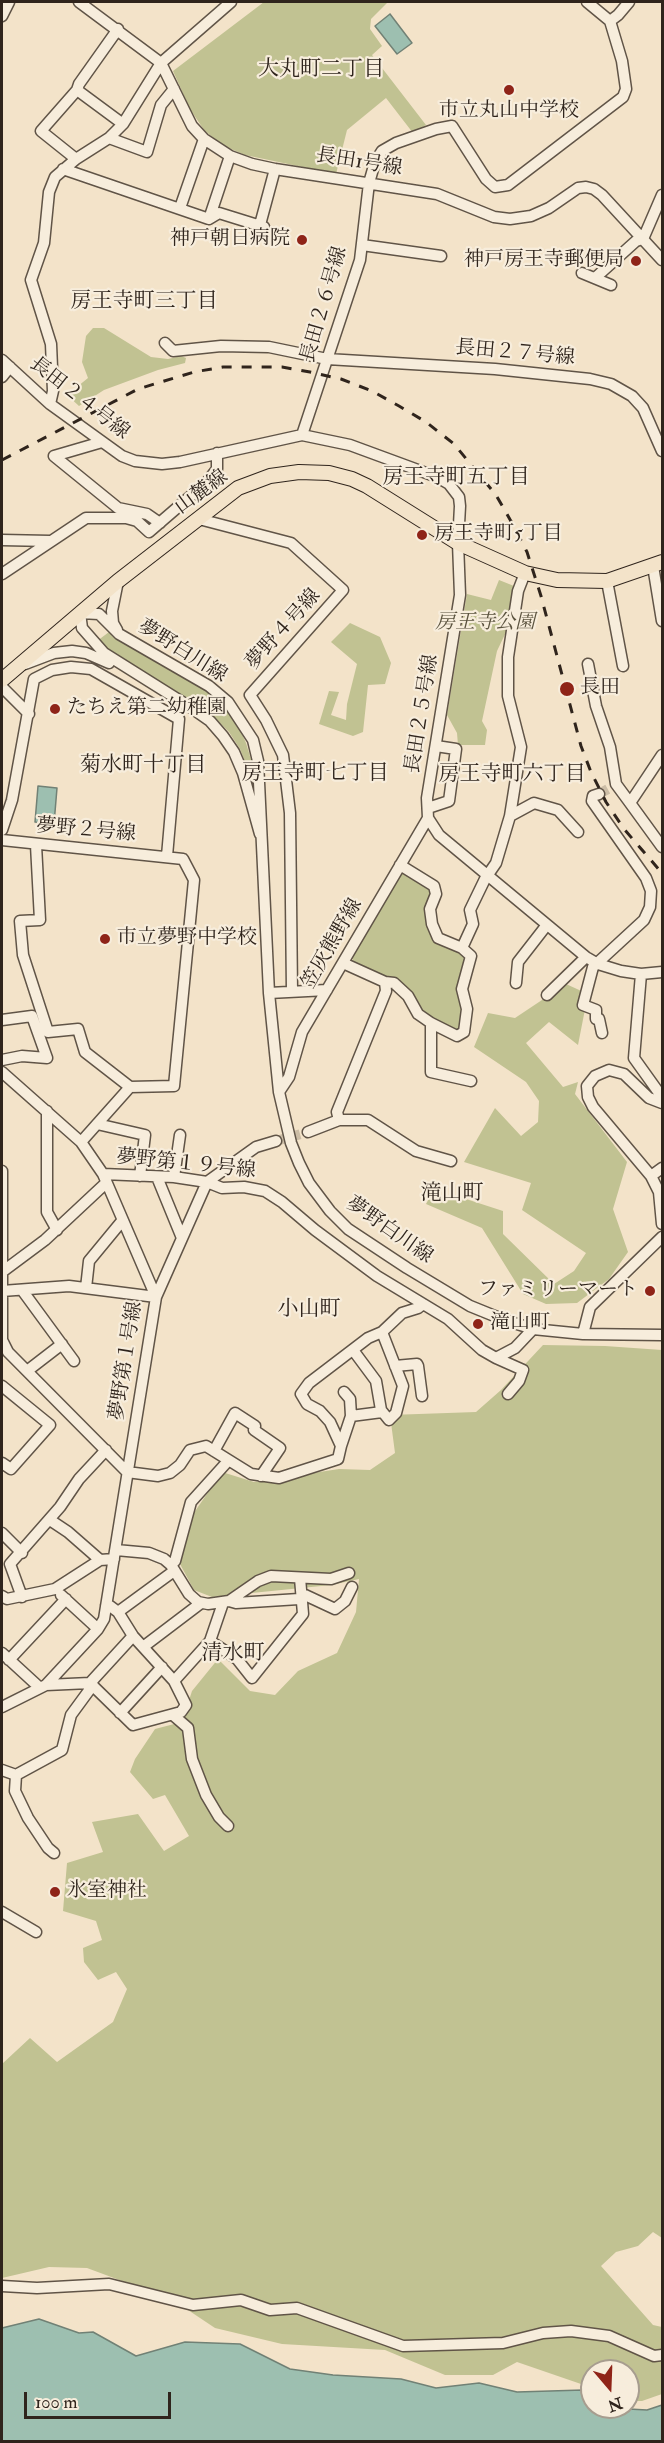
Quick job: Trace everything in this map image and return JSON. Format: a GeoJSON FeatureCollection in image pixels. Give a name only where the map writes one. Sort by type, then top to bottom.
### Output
{"type":"FeatureCollection","features":[{"type":"Feature","properties":{"kind":"main road","name":"山麓線"},"geometry":{"type":"LineString","coordinates":[[2,680],[118,581],[238,488],[270,476],[299,472],[329,473],[367,486],[458,543],[525,573],[557,580],[608,581],[658,564]]}},
{"type":"Feature","properties":{"kind":"street"},"geometry":{"type":"LineString","coordinates":[[2,16],[9,2]]}},
{"type":"Feature","properties":{"kind":"street"},"geometry":{"type":"LineString","coordinates":[[50,404],[53,391],[51,344],[31,280],[44,243],[49,192],[55,177],[76,159],[109,138],[123,124],[161,63],[231,2]]}},
{"type":"Feature","properties":{"kind":"street"},"geometry":{"type":"LineString","coordinates":[[587,2],[610,21],[628,2]]}},
{"type":"Feature","properties":{"kind":"street","name":"長田1号線"},"geometry":{"type":"LineString","coordinates":[[85,3],[161,63],[192,126],[204,139],[230,156],[275,169],[437,194],[494,217],[510,219],[531,216],[549,208],[578,188],[586,187],[602,195],[663,260]]}},
{"type":"Feature","properties":{"kind":"street","name":"長田２６号線"},"geometry":{"type":"LineString","coordinates":[[302,435],[360,260],[369,183],[375,162],[382,151],[396,143],[452,126],[486,179],[495,187],[508,185],[623,97],[626,89],[622,61],[610,21]]}},
{"type":"Feature","properties":{"kind":"street"},"geometry":{"type":"LineString","coordinates":[[76,159],[41,132],[77,90],[118,29]]}},
{"type":"Feature","properties":{"kind":"street"},"geometry":{"type":"LineString","coordinates":[[109,138],[147,152],[161,105],[174,89]]}},
{"type":"Feature","properties":{"kind":"street"},"geometry":{"type":"LineString","coordinates":[[77,90],[123,124]]}},
{"type":"Feature","properties":{"kind":"street"},"geometry":{"type":"LineString","coordinates":[[180,208],[204,139]]}},
{"type":"Feature","properties":{"kind":"street"},"geometry":{"type":"LineString","coordinates":[[209,219],[230,156]]}},
{"type":"Feature","properties":{"kind":"street"},"geometry":{"type":"LineString","coordinates":[[63,169],[209,219]]}},
{"type":"Feature","properties":{"kind":"street"},"geometry":{"type":"LineString","coordinates":[[209,219],[219,213],[261,226],[275,169]]}},
{"type":"Feature","properties":{"kind":"street"},"geometry":{"type":"LineString","coordinates":[[595,278],[636,241],[643,239],[663,195]]}},
{"type":"Feature","properties":{"kind":"street"},"geometry":{"type":"LineString","coordinates":[[362,245],[441,256]]}},
{"type":"Feature","properties":{"kind":"street"},"geometry":{"type":"LineString","coordinates":[[582,273],[611,285]]}},
{"type":"Feature","properties":{"kind":"street","name":"長田２７号線"},"geometry":{"type":"LineString","coordinates":[[165,343],[173,351],[221,346],[269,347],[327,358],[495,369],[590,379],[611,384],[632,396],[643,408],[663,451]]}},
{"type":"Feature","properties":{"kind":"street"},"geometry":{"type":"LineString","coordinates":[[2,376],[6,363]]}},
{"type":"Feature","properties":{"kind":"street","name":"長田２４号線"},"geometry":{"type":"LineString","coordinates":[[6,363],[50,404],[102,442],[122,456],[147,463],[180,462],[302,435]]}},
{"type":"Feature","properties":{"kind":"street","name":"長田２５号線"},"geometry":{"type":"LineString","coordinates":[[302,435],[350,445],[437,477],[449,484],[459,497],[460,596],[436,746],[428,813]]}},
{"type":"Feature","properties":{"kind":"street"},"geometry":{"type":"LineString","coordinates":[[102,442],[54,456],[118,508],[147,514],[160,524]]}},
{"type":"Feature","properties":{"kind":"street"},"geometry":{"type":"LineString","coordinates":[[2,574],[86,518],[126,518],[136,521],[149,532],[207,482],[217,469],[218,453]]}},
{"type":"Feature","properties":{"kind":"street","name":"夢野４号線"},"geometry":{"type":"LineString","coordinates":[[199,519],[291,543],[343,591],[250,695],[266,720],[283,755],[290,813],[291,992]]}},
{"type":"Feature","properties":{"kind":"street"},"geometry":{"type":"LineString","coordinates":[[2,540],[51,541]]}},
{"type":"Feature","properties":{"kind":"street"},"geometry":{"type":"LineString","coordinates":[[658,564],[663,621]]}},
{"type":"Feature","properties":{"kind":"street"},"geometry":{"type":"LineString","coordinates":[[462,948],[473,924],[470,910],[485,879],[496,863],[510,816],[521,747],[508,696],[508,657],[518,591],[525,573]]}},
{"type":"Feature","properties":{"kind":"street","name":"夢野白川線"},"geometry":{"type":"LineString","coordinates":[[118,581],[112,611],[113,623],[119,634]]}},
{"type":"Feature","properties":{"kind":"street"},"geometry":{"type":"LineString","coordinates":[[608,581],[623,666]]}},
{"type":"Feature","properties":{"kind":"street","name":"夢野白川線"},"geometry":{"type":"LineString","coordinates":[[260,834],[243,773],[224,736],[210,721],[190,706],[104,653],[82,628],[80,613],[99,614],[119,634],[209,686],[228,702],[242,720],[253,740],[258,761],[269,993],[279,1092],[291,1143],[299,1163],[309,1183],[336,1217],[348,1228],[407,1268],[470,1306],[502,1320],[533,1329],[583,1334],[663,1335]]}},
{"type":"Feature","properties":{"kind":"street","name":"夢野白川線"},"geometry":{"type":"LineString","coordinates":[[16,668],[54,653],[72,651],[99,657],[133,676],[145,679]]}},
{"type":"Feature","properties":{"kind":"street"},"geometry":{"type":"LineString","coordinates":[[588,664],[596,706],[610,747],[608,789]]}},
{"type":"Feature","properties":{"kind":"street"},"geometry":{"type":"LineString","coordinates":[[2,830],[4,811],[12,800],[34,679],[52,670],[71,667],[91,669],[179,719],[167,856],[183,859],[194,880],[174,1086],[129,1087],[85,1052],[78,1029],[48,1032],[23,955],[20,921],[40,920],[36,845]]}},
{"type":"Feature","properties":{"kind":"street"},"geometry":{"type":"LineString","coordinates":[[2,687],[29,714]]}},
{"type":"Feature","properties":{"kind":"street"},"geometry":{"type":"LineString","coordinates":[[436,746],[456,749],[449,801],[428,813],[439,835],[586,957],[598,964],[621,971],[641,974],[663,972]]}},
{"type":"Feature","properties":{"kind":"street"},"geometry":{"type":"LineString","coordinates":[[630,803],[662,757]]}},
{"type":"Feature","properties":{"kind":"street"},"geometry":{"type":"LineString","coordinates":[[608,789],[630,803],[663,847]]}},
{"type":"Feature","properties":{"kind":"street"},"geometry":{"type":"LineString","coordinates":[[602,1033],[599,1019],[596,1019],[596,1010],[583,1005],[593,967],[644,920],[650,907],[651,891],[646,878],[592,801],[593,796],[608,789]]}},
{"type":"Feature","properties":{"kind":"street"},"geometry":{"type":"LineString","coordinates":[[510,816],[534,803],[558,810],[578,832]]}},
{"type":"Feature","properties":{"kind":"street","name":"笠灰熊野線"},"geometry":{"type":"LineString","coordinates":[[279,1092],[290,1077],[302,1032],[428,813]]}},
{"type":"Feature","properties":{"kind":"street","name":"夢野２号線"},"geometry":{"type":"LineString","coordinates":[[2,840],[167,856]]}},
{"type":"Feature","properties":{"kind":"street"},"geometry":{"type":"LineString","coordinates":[[343,963],[385,982],[394,983],[408,996],[418,1014],[431,1023],[457,1036],[464,1032],[467,1009],[462,989],[471,956],[462,948],[438,938],[432,924],[430,909],[436,894],[434,886],[400,865]]}},
{"type":"Feature","properties":{"kind":"street"},"geometry":{"type":"LineString","coordinates":[[516,983],[518,962],[546,926]]}},
{"type":"Feature","properties":{"kind":"street"},"geometry":{"type":"LineString","coordinates":[[547,995],[586,957]]}},
{"type":"Feature","properties":{"kind":"street"},"geometry":{"type":"LineString","coordinates":[[641,974],[634,1058],[663,1097]]}},
{"type":"Feature","properties":{"kind":"street"},"geometry":{"type":"LineString","coordinates":[[339,1120],[337,1112],[386,991],[385,982]]}},
{"type":"Feature","properties":{"kind":"street"},"geometry":{"type":"LineString","coordinates":[[269,993],[327,990]]}},
{"type":"Feature","properties":{"kind":"street"},"geometry":{"type":"LineString","coordinates":[[2,1020],[33,1016],[47,1058],[22,1056],[2,1060]]}},
{"type":"Feature","properties":{"kind":"street"},"geometry":{"type":"LineString","coordinates":[[431,1023],[431,1072],[471,1081]]}},
{"type":"Feature","properties":{"kind":"street"},"geometry":{"type":"LineString","coordinates":[[663,1103],[649,1098],[624,1074],[609,1070],[595,1076],[587,1086],[593,1107],[651,1176],[659,1192],[663,1224]]}},
{"type":"Feature","properties":{"kind":"street","name":"夢野第１号線"},"geometry":{"type":"LineString","coordinates":[[2,1072],[81,1142],[105,1178],[156,1297],[104,1619],[99,1629],[42,1686]]}},
{"type":"Feature","properties":{"kind":"street"},"geometry":{"type":"LineString","coordinates":[[81,1142],[129,1087]]}},
{"type":"Feature","properties":{"kind":"street"},"geometry":{"type":"LineString","coordinates":[[47,1111],[47,1212],[57,1230]]}},
{"type":"Feature","properties":{"kind":"street"},"geometry":{"type":"LineString","coordinates":[[308,1132],[339,1120],[368,1120],[416,1150],[451,1161]]}},
{"type":"Feature","properties":{"kind":"street"},"geometry":{"type":"LineString","coordinates":[[97,1124],[145,1135],[140,1176]]}},
{"type":"Feature","properties":{"kind":"street"},"geometry":{"type":"LineString","coordinates":[[174,1178],[180,1135]]}},
{"type":"Feature","properties":{"kind":"street"},"geometry":{"type":"LineString","coordinates":[[2,1291],[69,1286],[156,1297],[207,1182],[256,1147],[276,1141]]}},
{"type":"Feature","properties":{"kind":"street"},"geometry":{"type":"LineString","coordinates":[[651,1176],[663,1168]]}},
{"type":"Feature","properties":{"kind":"street"},"geometry":{"type":"LineString","coordinates":[[2,1171],[2,1340],[4,1355],[27,1371],[127,1472],[158,1476],[170,1473],[180,1465],[190,1450],[206,1446],[251,1474],[279,1478],[338,1459],[351,1416],[350,1399],[344,1392]]}},
{"type":"Feature","properties":{"kind":"street","name":"夢野第１９号線"},"geometry":{"type":"LineString","coordinates":[[105,1178],[140,1176],[174,1178],[207,1182],[222,1188],[244,1187],[265,1191],[377,1276],[423,1304]]}},
{"type":"Feature","properties":{"kind":"street"},"geometry":{"type":"LineString","coordinates":[[157,1177],[182,1238]]}},
{"type":"Feature","properties":{"kind":"street"},"geometry":{"type":"LineString","coordinates":[[3,1272],[57,1230],[105,1178]]}},
{"type":"Feature","properties":{"kind":"street"},"geometry":{"type":"LineString","coordinates":[[86,1288],[89,1261],[122,1221]]}},
{"type":"Feature","properties":{"kind":"street"},"geometry":{"type":"LineString","coordinates":[[583,1334],[590,1307],[663,1237]]}},
{"type":"Feature","properties":{"kind":"street"},"geometry":{"type":"LineString","coordinates":[[22,1290],[74,1361]]}},
{"type":"Feature","properties":{"kind":"street"},"geometry":{"type":"LineString","coordinates":[[341,1446],[330,1422],[320,1411],[307,1404],[301,1394],[309,1383],[368,1338],[382,1332],[402,1314],[423,1304],[448,1320],[482,1350],[523,1370],[519,1381],[508,1394]]}},
{"type":"Feature","properties":{"kind":"street"},"geometry":{"type":"LineString","coordinates":[[496,1358],[515,1348],[533,1329]]}},
{"type":"Feature","properties":{"kind":"street"},"geometry":{"type":"LineString","coordinates":[[353,1350],[376,1381],[382,1412],[389,1420],[396,1413],[403,1386],[382,1332]]}},
{"type":"Feature","properties":{"kind":"street"},"geometry":{"type":"LineString","coordinates":[[27,1371],[62,1344]]}},
{"type":"Feature","properties":{"kind":"street"},"geometry":{"type":"LineString","coordinates":[[395,1366],[417,1364],[422,1396]]}},
{"type":"Feature","properties":{"kind":"street"},"geometry":{"type":"LineString","coordinates":[[2,1386],[50,1425],[11,1469],[2,1463]]}},
{"type":"Feature","properties":{"kind":"street"},"geometry":{"type":"LineString","coordinates":[[351,1416],[382,1412]]}},
{"type":"Feature","properties":{"kind":"street"},"geometry":{"type":"LineString","coordinates":[[214,1451],[235,1413],[255,1426],[254,1430],[280,1448],[261,1476]]}},
{"type":"Feature","properties":{"kind":"street"},"geometry":{"type":"LineString","coordinates":[[22,1597],[10,1564],[50,1520],[79,1479],[106,1450]]}},
{"type":"Feature","properties":{"kind":"street"},"geometry":{"type":"LineString","coordinates":[[118,1612],[173,1568],[190,1502],[228,1461]]}},
{"type":"Feature","properties":{"kind":"street"},"geometry":{"type":"LineString","coordinates":[[50,1520],[68,1532],[100,1560]]}},
{"type":"Feature","properties":{"kind":"street"},"geometry":{"type":"LineString","coordinates":[[2,1533],[22,1553]]}},
{"type":"Feature","properties":{"kind":"street"},"geometry":{"type":"LineString","coordinates":[[2,1596],[8,1599],[55,1589],[100,1560],[115,1554],[149,1553],[173,1568],[189,1594],[201,1602],[236,1603],[299,1599],[305,1595],[335,1609],[345,1600],[352,1587]]}},
{"type":"Feature","properties":{"kind":"street"},"geometry":{"type":"LineString","coordinates":[[174,1681],[210,1641],[226,1602],[258,1581],[271,1576],[331,1579],[349,1573]]}},
{"type":"Feature","properties":{"kind":"street"},"geometry":{"type":"LineString","coordinates":[[210,1641],[227,1650],[252,1678],[303,1614],[300,1578]]}},
{"type":"Feature","properties":{"kind":"street"},"geometry":{"type":"LineString","coordinates":[[55,1589],[99,1629]]}},
{"type":"Feature","properties":{"kind":"street"},"geometry":{"type":"LineString","coordinates":[[42,1686],[5,1656],[66,1599]]}},
{"type":"Feature","properties":{"kind":"street"},"geometry":{"type":"LineString","coordinates":[[143,1647],[201,1602]]}},
{"type":"Feature","properties":{"kind":"street"},"geometry":{"type":"LineString","coordinates":[[2,1707],[42,1686],[91,1684],[132,1725],[177,1714],[186,1705],[174,1681],[133,1636],[118,1612],[106,1606]]}},
{"type":"Feature","properties":{"kind":"street"},"geometry":{"type":"LineString","coordinates":[[2,1770],[16,1775],[62,1750],[71,1715],[91,1684],[133,1636]]}},
{"type":"Feature","properties":{"kind":"street"},"geometry":{"type":"LineString","coordinates":[[120,1713],[162,1667]]}},
{"type":"Feature","properties":{"kind":"street"},"geometry":{"type":"LineString","coordinates":[[177,1714],[188,1728],[192,1759],[206,1795],[219,1817],[228,1826]]}},
{"type":"Feature","properties":{"kind":"street"},"geometry":{"type":"LineString","coordinates":[[16,1775],[15,1791],[28,1818],[48,1848],[54,1852]]}},
{"type":"Feature","properties":{"kind":"street"},"geometry":{"type":"LineString","coordinates":[[2,1912],[36,1932]]}},
{"type":"Feature","properties":{"kind":"street"},"geometry":{"type":"LineString","coordinates":[[2,2286],[37,2288],[109,2284],[193,2305],[242,2300],[270,2310],[297,2308],[403,2346],[503,2343],[543,2333],[571,2331],[609,2336],[654,2356],[663,2355]]}},
{"type":"Feature","properties":{"kind":"green space"},"geometry":{"type":"Polygon","coordinates":[[[264,2],[388,2],[371,19],[370,29],[382,46],[372,55],[426,125],[413,133],[386,98],[347,130],[336,174],[245,155],[222,145],[204,130],[190,109],[173,71],[264,2]]]}},
{"type":"Feature","properties":{"kind":"green space"},"geometry":{"type":"Polygon","coordinates":[[[93,328],[104,328],[151,357],[168,359],[181,356],[186,358],[185,363],[158,370],[104,390],[79,406],[67,395],[88,378],[82,362],[86,336],[93,328]]]}},
{"type":"Feature","properties":{"kind":"green space","name":"房王寺公園"},"geometry":{"type":"Polygon","coordinates":[[[499,580],[514,586],[507,630],[497,651],[482,721],[487,730],[485,745],[458,745],[457,733],[447,715],[467,594],[491,600],[499,580]]]}},
{"type":"Feature","properties":{"kind":"green space"},"geometry":{"type":"Polygon","coordinates":[[[350,623],[380,637],[391,663],[385,684],[368,685],[363,732],[353,736],[319,724],[329,691],[339,692],[331,715],[346,720],[347,704],[357,664],[331,642],[350,623]]]}},
{"type":"Feature","properties":{"kind":"green space"},"geometry":{"type":"Polygon","coordinates":[[[109,632],[113,637],[203,689],[223,705],[238,725],[246,743],[253,766],[252,771],[248,769],[240,749],[229,732],[212,715],[104,648],[97,641],[109,632]]]}},
{"type":"Feature","properties":{"kind":"green space"},"geometry":{"type":"Polygon","coordinates":[[[404,872],[431,890],[426,910],[427,925],[432,938],[466,957],[456,990],[462,1010],[460,1028],[456,1030],[437,1022],[422,1011],[397,981],[354,963],[352,957],[401,873],[404,872]]]}},
{"type":"Feature","properties":{"kind":"green space"},"geometry":{"type":"Polygon","coordinates":[[[566,984],[588,994],[578,1045],[549,1022],[526,1043],[563,1087],[578,1082],[575,1094],[627,1162],[613,1209],[628,1252],[609,1279],[577,1303],[546,1304],[523,1294],[482,1228],[426,1204],[431,1195],[466,1199],[503,1211],[503,1234],[554,1284],[574,1271],[586,1253],[522,1210],[531,1183],[464,1162],[495,1108],[521,1136],[538,1122],[539,1101],[526,1082],[474,1047],[488,1013],[515,1018],[566,984]]]}},
{"type":"Feature","properties":{"kind":"green space"},"geometry":{"type":"Polygon","coordinates":[[[543,1345],[662,1350],[662,2238],[653,2232],[638,2246],[616,2252],[601,2266],[653,2325],[662,2327],[662,2394],[642,2401],[640,2401],[640,2359],[580,2359],[580,2384],[517,2362],[493,2375],[445,2375],[385,2350],[282,2344],[215,2328],[173,2300],[87,2268],[49,2267],[2,2278],[2,2064],[30,2038],[57,2062],[113,2022],[127,1989],[116,1972],[98,1980],[84,1962],[83,1948],[102,1940],[96,1921],[63,1911],[67,1863],[103,1852],[92,1822],[138,1814],[164,1851],[189,1836],[165,1795],[153,1799],[130,1772],[135,1759],[155,1729],[182,1722],[192,1691],[218,1659],[250,1691],[275,1695],[298,1671],[337,1653],[356,1612],[359,1579],[331,1585],[212,1597],[194,1590],[180,1564],[189,1520],[222,1472],[254,1482],[339,1469],[370,1470],[395,1453],[390,1415],[476,1412],[501,1390],[543,1345]]]}},
{"type":"Feature","properties":{"kind":"shaded area"},"geometry":{"type":"Polygon","coordinates":[[[390,14],[412,43],[397,54],[375,26],[390,14]]]}},
{"type":"Feature","properties":{"kind":"shaded area"},"geometry":{"type":"Polygon","coordinates":[[[38,786],[57,788],[54,824],[35,822],[38,786]]]}},
{"type":"Feature","properties":{"kind":"shaded area"},"geometry":{"type":"Polygon","coordinates":[[[39,2319],[79,2333],[93,2332],[136,2356],[185,2342],[240,2344],[290,2369],[333,2375],[401,2379],[436,2388],[479,2383],[517,2392],[580,2390],[580,2419],[640,2419],[640,2410],[647,2410],[662,2405],[662,2441],[2,2441],[2,2328],[39,2319]]]}},
{"type":"Feature","properties":{"kind":"tunnel"},"geometry":{"type":"LineString","coordinates":[[599,794],[608,789]]}},
{"type":"Feature","properties":{"kind":"tunnel"},"geometry":{"type":"LineString","coordinates":[[276,1141],[308,1132]]}},
{"type":"Feature","properties":{"kind":"railway"},"geometry":{"type":"LineString","coordinates":[[2,460],[138,389],[194,372],[223,367],[282,367],[341,379],[372,391],[426,422],[454,444],[496,495],[512,523],[527,552],[541,596],[581,746],[591,772],[606,802],[624,829],[662,873]]}},
{"type":"Feature","properties":{"kind":"place","name":"市立丸山中学校"},"geometry":{"type":"Point","coordinates":[509,90]}},
{"type":"Feature","properties":{"kind":"place","name":"神戸朝日病院"},"geometry":{"type":"Point","coordinates":[302,240]}},
{"type":"Feature","properties":{"kind":"place","name":"神戸房王寺郵便局"},"geometry":{"type":"Point","coordinates":[636,261]}},
{"type":"Feature","properties":{"kind":"place","name":"房王寺町5丁目"},"geometry":{"type":"Point","coordinates":[422,535]}},
{"type":"Feature","properties":{"kind":"place","name":"長田"},"geometry":{"type":"Point","coordinates":[567,689]}},
{"type":"Feature","properties":{"kind":"place","name":"たちえ第二幼稚園"},"geometry":{"type":"Point","coordinates":[55,709]}},
{"type":"Feature","properties":{"kind":"place","name":"市立夢野中学校"},"geometry":{"type":"Point","coordinates":[105,939]}},
{"type":"Feature","properties":{"kind":"place","name":"ファミリーマート"},"geometry":{"type":"Point","coordinates":[650,1291]}},
{"type":"Feature","properties":{"kind":"place","name":"滝山町"},"geometry":{"type":"Point","coordinates":[478,1324]}},
{"type":"Feature","properties":{"kind":"place","name":"氷室神社"},"geometry":{"type":"Point","coordinates":[55,1892]}},
{"type":"Feature","properties":{"kind":"district","name":"大丸町二丁目"},"geometry":{"type":"Point","coordinates":[321,70]}},
{"type":"Feature","properties":{"kind":"district","name":"房王寺町三丁目"},"geometry":{"type":"Point","coordinates":[144,302]}},
{"type":"Feature","properties":{"kind":"district","name":"房王寺町五丁目"},"geometry":{"type":"Point","coordinates":[456,478]}},
{"type":"Feature","properties":{"kind":"district","name":"菊水町十丁目"},"geometry":{"type":"Point","coordinates":[143,766]}},
{"type":"Feature","properties":{"kind":"district","name":"房王寺町七丁目"},"geometry":{"type":"Point","coordinates":[315,774]}},
{"type":"Feature","properties":{"kind":"district","name":"房王寺町六丁目"},"geometry":{"type":"Point","coordinates":[512,775]}},
{"type":"Feature","properties":{"kind":"district","name":"滝山町"},"geometry":{"type":"Point","coordinates":[452,1194]}},
{"type":"Feature","properties":{"kind":"district","name":"小山町"},"geometry":{"type":"Point","coordinates":[309,1310]}},
{"type":"Feature","properties":{"kind":"district","name":"清水町"},"geometry":{"type":"Point","coordinates":[233,1654]}}]}
